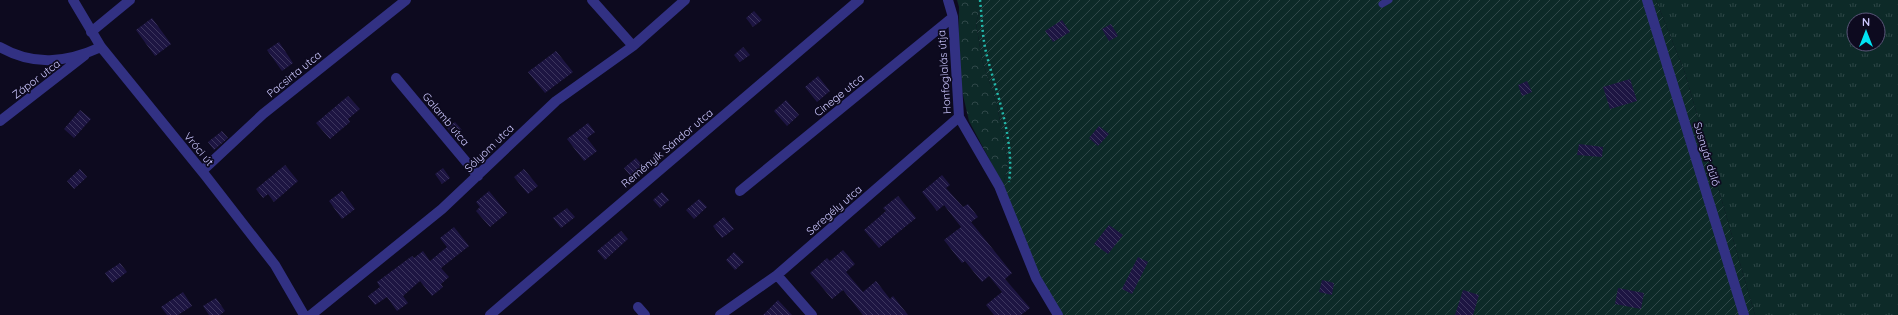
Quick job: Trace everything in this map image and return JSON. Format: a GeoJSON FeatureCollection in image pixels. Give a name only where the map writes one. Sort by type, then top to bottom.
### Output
{"type":"FeatureCollection","features":[{"type":"Feature","properties":{"kind":"street","name":"Vróci út"},"geometry":{"type":"LineString","coordinates":[[74,0],[101,47],[202,171],[275,265],[304,315]]}},
{"type":"Feature","properties":{"kind":"street"},"geometry":{"type":"LineString","coordinates":[[91,32],[130,0]]}},
{"type":"Feature","properties":{"kind":"street","name":"Pacsirta utca"},"geometry":{"type":"LineString","coordinates":[[202,171],[263,114],[406,0]]}},
{"type":"Feature","properties":{"kind":"street"},"geometry":{"type":"LineString","coordinates":[[592,0],[633,46]]}},
{"type":"Feature","properties":{"kind":"street","name":"Sólyom utca"},"geometry":{"type":"LineString","coordinates":[[311,315],[442,209],[556,102],[633,46],[685,0]]}},
{"type":"Feature","properties":{"kind":"street","name":"Reményik Sándor utca"},"geometry":{"type":"LineString","coordinates":[[490,315],[859,0]]}},
{"type":"Feature","properties":{"kind":"street","name":"Honfoglalás útja"},"geometry":{"type":"LineString","coordinates":[[948,0],[952,17],[959,117],[1007,202],[1036,278],[1058,315]]}},
{"type":"Feature","properties":{"kind":"street","name":"Susnyár dűlő"},"geometry":{"type":"LineString","coordinates":[[1647,0],[1744,315]]}},
{"type":"Feature","properties":{"kind":"street","name":"Cinege utca"},"geometry":{"type":"LineString","coordinates":[[740,191],[952,17]]}},
{"type":"Feature","properties":{"kind":"street"},"geometry":{"type":"LineString","coordinates":[[0,47],[16,56],[36,60],[85,55],[101,47]]}},
{"type":"Feature","properties":{"kind":"street","name":"Zápor utca"},"geometry":{"type":"LineString","coordinates":[[0,120],[85,55]]}},
{"type":"Feature","properties":{"kind":"street","name":"Galamb utca"},"geometry":{"type":"LineString","coordinates":[[396,78],[478,176]]}},
{"type":"Feature","properties":{"kind":"street","name":"Seregély utca"},"geometry":{"type":"LineString","coordinates":[[720,315],[778,275],[959,117]]}},
{"type":"Feature","properties":{"kind":"street"},"geometry":{"type":"LineString","coordinates":[[778,275],[812,315]]}},
{"type":"Feature","properties":{"kind":"street"},"geometry":{"type":"LineString","coordinates":[[638,307],[645,315]]}},
{"type":"Feature","properties":{"kind":"lane"},"geometry":{"type":"LineString","coordinates":[[1382,4],[1389,0]]}},
{"type":"Feature","properties":{"kind":"path"},"geometry":{"type":"LineString","coordinates":[[980,0],[986,51],[1001,101],[1010,159],[1007,202]]}},
{"type":"Feature","properties":{"kind":"green space"},"geometry":{"type":"Polygon","coordinates":[[[957,0],[983,0],[976,23],[982,60],[997,105],[1008,165],[1003,185],[969,121],[958,74],[959,7],[957,0]]]}},
{"type":"Feature","properties":{"kind":"green space"},"geometry":{"type":"Polygon","coordinates":[[[983,0],[1656,0],[1685,73],[1755,315],[1058,315],[1036,278],[1003,185],[1008,165],[997,105],[982,60],[976,23],[983,0]]]}},
{"type":"Feature","properties":{"kind":"green space"},"geometry":{"type":"Polygon","coordinates":[[[1656,0],[1898,0],[1898,315],[1755,315],[1685,73],[1656,0]]]}},
{"type":"Feature","properties":{"kind":"building"},"geometry":{"type":"Polygon","coordinates":[[[754,11],[762,20],[753,27],[746,18],[754,11]]]}},
{"type":"Feature","properties":{"kind":"building"},"geometry":{"type":"Polygon","coordinates":[[[152,18],[171,44],[155,56],[136,30],[152,18]]]}},
{"type":"Feature","properties":{"kind":"building"},"geometry":{"type":"Polygon","coordinates":[[[1062,20],[1070,32],[1053,42],[1045,31],[1062,20]]]}},
{"type":"Feature","properties":{"kind":"building"},"geometry":{"type":"Polygon","coordinates":[[[1111,24],[1118,36],[1109,41],[1102,29],[1111,24]]]}},
{"type":"Feature","properties":{"kind":"building"},"geometry":{"type":"Polygon","coordinates":[[[279,42],[293,63],[282,71],[267,50],[279,42]]]}},
{"type":"Feature","properties":{"kind":"building"},"geometry":{"type":"Polygon","coordinates":[[[743,47],[750,55],[740,62],[734,55],[743,47]]]}},
{"type":"Feature","properties":{"kind":"building"},"geometry":{"type":"Polygon","coordinates":[[[556,51],[573,72],[545,93],[528,72],[556,51]]]}},
{"type":"Feature","properties":{"kind":"building"},"geometry":{"type":"Polygon","coordinates":[[[818,76],[830,91],[817,102],[805,87],[818,76]]]}},
{"type":"Feature","properties":{"kind":"building"},"geometry":{"type":"Polygon","coordinates":[[[1630,79],[1637,101],[1610,109],[1603,87],[1630,79]]]}},
{"type":"Feature","properties":{"kind":"building"},"geometry":{"type":"Polygon","coordinates":[[[1527,81],[1532,92],[1522,96],[1518,85],[1527,81]]]}},
{"type":"Feature","properties":{"kind":"building"},"geometry":{"type":"Polygon","coordinates":[[[348,96],[360,109],[348,119],[350,122],[330,139],[316,123],[348,96]]]}},
{"type":"Feature","properties":{"kind":"building"},"geometry":{"type":"Polygon","coordinates":[[[786,100],[799,115],[787,126],[774,111],[786,100]]]}},
{"type":"Feature","properties":{"kind":"building"},"geometry":{"type":"Polygon","coordinates":[[[80,110],[91,119],[74,138],[64,129],[80,110]]]}},
{"type":"Feature","properties":{"kind":"building"},"geometry":{"type":"Polygon","coordinates":[[[455,122],[462,130],[454,136],[447,128],[455,122]]]}},
{"type":"Feature","properties":{"kind":"building"},"geometry":{"type":"Polygon","coordinates":[[[588,123],[595,132],[587,138],[597,151],[584,161],[567,139],[588,123]]]}},
{"type":"Feature","properties":{"kind":"building"},"geometry":{"type":"Polygon","coordinates":[[[1099,126],[1109,134],[1098,146],[1089,138],[1099,126]]]}},
{"type":"Feature","properties":{"kind":"building"},"geometry":{"type":"Polygon","coordinates":[[[222,131],[228,138],[214,150],[208,142],[222,131]]]}},
{"type":"Feature","properties":{"kind":"building"},"geometry":{"type":"Polygon","coordinates":[[[1579,144],[1603,147],[1602,157],[1577,155],[1579,144]]]}},
{"type":"Feature","properties":{"kind":"building"},"geometry":{"type":"Polygon","coordinates":[[[636,158],[645,168],[633,179],[624,168],[636,158]]]}},
{"type":"Feature","properties":{"kind":"building"},"geometry":{"type":"Polygon","coordinates":[[[285,165],[298,181],[274,202],[268,194],[263,198],[256,189],[285,165]]]}},
{"type":"Feature","properties":{"kind":"building"},"geometry":{"type":"Polygon","coordinates":[[[443,168],[450,178],[442,184],[435,174],[443,168]]]}},
{"type":"Feature","properties":{"kind":"building"},"geometry":{"type":"Polygon","coordinates":[[[80,169],[87,177],[74,189],[67,181],[80,169]]]}},
{"type":"Feature","properties":{"kind":"building"},"geometry":{"type":"Polygon","coordinates":[[[524,169],[538,186],[528,194],[514,177],[524,169]]]}},
{"type":"Feature","properties":{"kind":"building"},"geometry":{"type":"Polygon","coordinates":[[[942,175],[950,185],[946,188],[963,207],[968,204],[978,217],[971,222],[1012,273],[1005,279],[1030,308],[1021,315],[994,315],[986,305],[1002,292],[989,276],[982,282],[965,261],[962,263],[944,240],[961,227],[944,205],[937,211],[922,192],[942,175]]]}},
{"type":"Feature","properties":{"kind":"building"},"geometry":{"type":"Polygon","coordinates":[[[342,191],[355,209],[342,219],[329,201],[342,191]]]}},
{"type":"Feature","properties":{"kind":"building"},"geometry":{"type":"Polygon","coordinates":[[[489,191],[507,213],[490,227],[476,211],[480,207],[476,202],[489,191]]]}},
{"type":"Feature","properties":{"kind":"building"},"geometry":{"type":"Polygon","coordinates":[[[662,192],[669,200],[660,208],[653,200],[662,192]]]}},
{"type":"Feature","properties":{"kind":"building"},"geometry":{"type":"Polygon","coordinates":[[[898,196],[916,218],[879,248],[864,230],[886,211],[883,208],[898,196]]]}},
{"type":"Feature","properties":{"kind":"building"},"geometry":{"type":"Polygon","coordinates":[[[699,199],[707,207],[694,219],[686,210],[699,199]]]}},
{"type":"Feature","properties":{"kind":"building"},"geometry":{"type":"Polygon","coordinates":[[[567,208],[575,217],[561,228],[553,218],[567,208]]]}},
{"type":"Feature","properties":{"kind":"building"},"geometry":{"type":"Polygon","coordinates":[[[724,217],[734,229],[722,238],[713,226],[724,217]]]}},
{"type":"Feature","properties":{"kind":"building"},"geometry":{"type":"Polygon","coordinates":[[[1109,225],[1123,235],[1108,254],[1094,244],[1109,225]]]}},
{"type":"Feature","properties":{"kind":"building"},"geometry":{"type":"Polygon","coordinates":[[[454,227],[469,246],[441,268],[449,277],[441,284],[443,287],[432,296],[420,281],[403,296],[408,303],[397,311],[387,297],[375,305],[368,296],[380,287],[377,282],[412,256],[414,258],[423,251],[430,261],[447,247],[440,238],[454,227]]]}},
{"type":"Feature","properties":{"kind":"building"},"geometry":{"type":"Polygon","coordinates":[[[621,231],[628,239],[605,260],[597,251],[621,231]]]}},
{"type":"Feature","properties":{"kind":"building"},"geometry":{"type":"Polygon","coordinates":[[[843,250],[855,264],[846,272],[863,292],[876,281],[890,299],[893,296],[908,315],[863,315],[843,290],[832,299],[810,273],[827,258],[830,261],[843,250]]]}},
{"type":"Feature","properties":{"kind":"building"},"geometry":{"type":"Polygon","coordinates":[[[734,252],[744,262],[735,270],[726,260],[734,252]]]}},
{"type":"Feature","properties":{"kind":"building"},"geometry":{"type":"Polygon","coordinates":[[[1138,257],[1148,262],[1132,294],[1122,289],[1138,257]]]}},
{"type":"Feature","properties":{"kind":"building"},"geometry":{"type":"Polygon","coordinates":[[[120,263],[127,272],[112,283],[105,273],[120,263]]]}},
{"type":"Feature","properties":{"kind":"building"},"geometry":{"type":"Polygon","coordinates":[[[1322,280],[1334,283],[1332,295],[1319,292],[1322,280]]]}},
{"type":"Feature","properties":{"kind":"building"},"geometry":{"type":"Polygon","coordinates":[[[1618,288],[1644,293],[1641,309],[1615,304],[1618,288]]]}},
{"type":"Feature","properties":{"kind":"building"},"geometry":{"type":"Polygon","coordinates":[[[1463,290],[1479,295],[1473,315],[1455,315],[1463,290]]]}},
{"type":"Feature","properties":{"kind":"building"},"geometry":{"type":"Polygon","coordinates":[[[183,292],[192,306],[178,315],[167,315],[161,307],[183,292]]]}},
{"type":"Feature","properties":{"kind":"building"},"geometry":{"type":"Polygon","coordinates":[[[216,298],[225,311],[220,315],[209,315],[203,306],[216,298]]]}},
{"type":"Feature","properties":{"kind":"building"},"geometry":{"type":"Polygon","coordinates":[[[778,300],[792,315],[763,315],[778,300]]]}}]}
